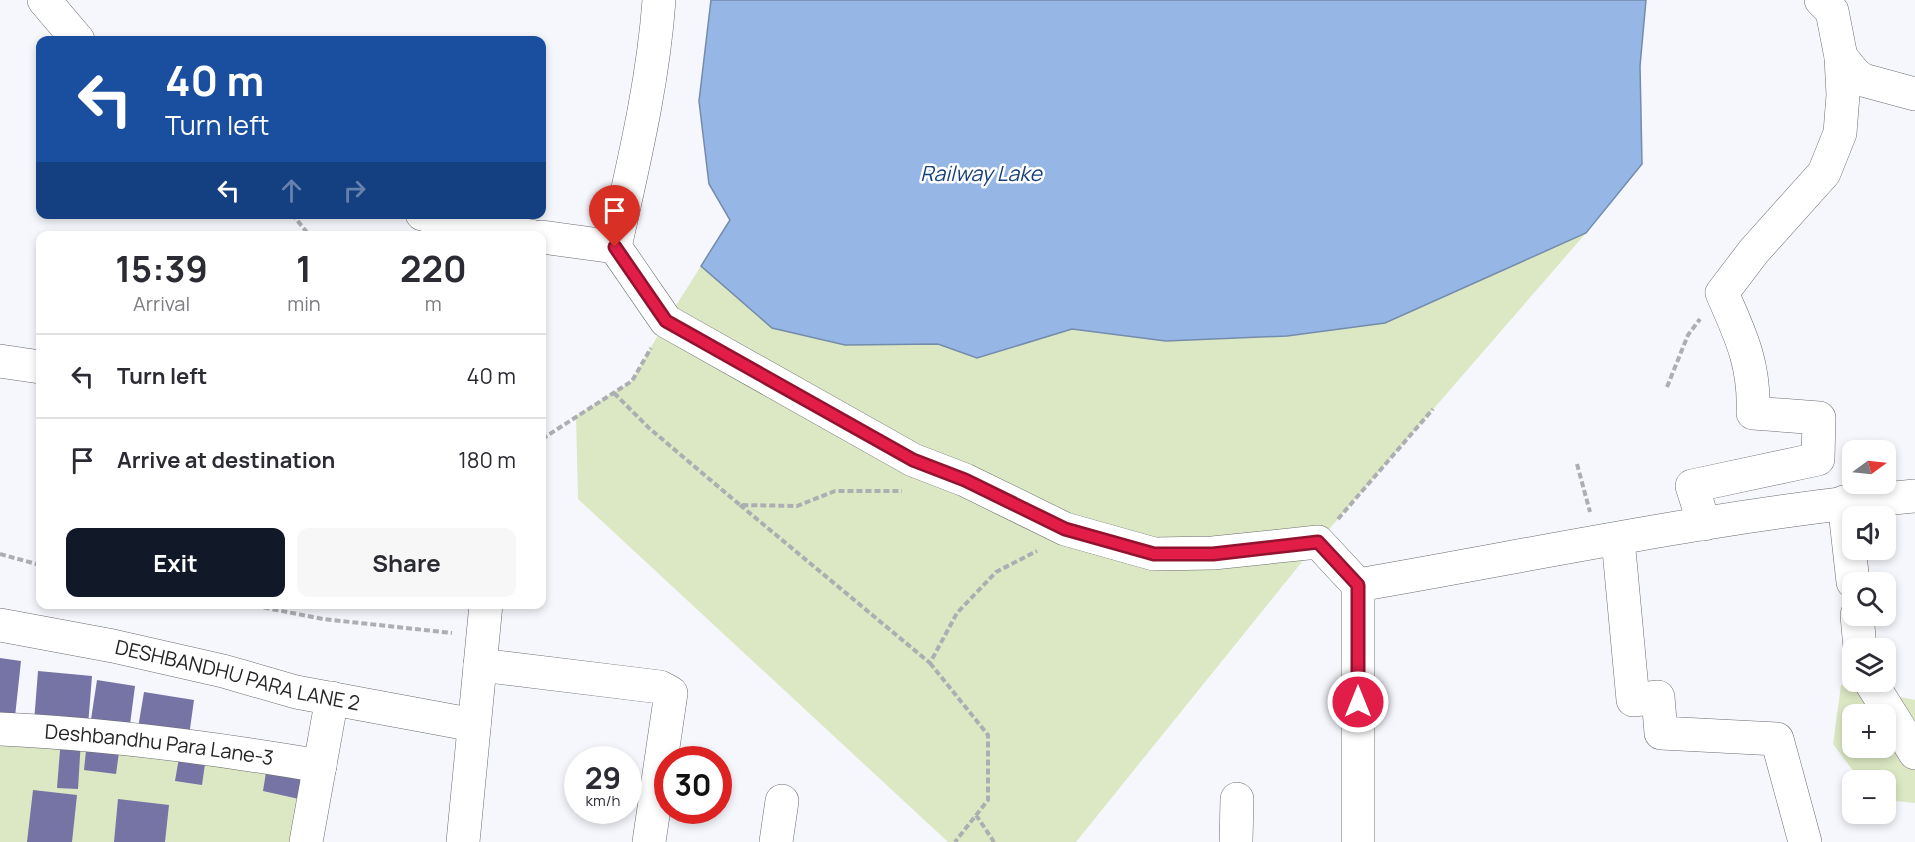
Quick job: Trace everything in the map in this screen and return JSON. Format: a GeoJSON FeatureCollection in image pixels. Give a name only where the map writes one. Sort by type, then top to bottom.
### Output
{"type":"FeatureCollection","features":[{"type":"Feature","properties":{"kind":"street"},"geometry":{"type":"LineString","coordinates":[[44,0],[75,36]]}},
{"type":"Feature","properties":{"kind":"street"},"geometry":{"type":"LineString","coordinates":[[660,0],[656,47],[615,247],[666,321],[913,460],[965,480],[1065,529],[1154,554],[1213,554],[1318,542],[1358,585],[1358,842]]}},
{"type":"Feature","properties":{"kind":"street"},"geometry":{"type":"LineString","coordinates":[[1704,524],[1692,486],[1818,459],[1819,418],[1753,413],[1754,389],[1745,344],[1722,293],[1754,251],[1824,173],[1840,133],[1843,95],[1841,57],[1832,11],[1821,0]]}},
{"type":"Feature","properties":{"kind":"street"},"geometry":{"type":"LineString","coordinates":[[1841,57],[1863,80],[1915,94]]}},
{"type":"Feature","properties":{"kind":"street"},"geometry":{"type":"LineString","coordinates":[[443,219],[497,231]]}},
{"type":"Feature","properties":{"kind":"street"},"geometry":{"type":"LineString","coordinates":[[546,238],[615,247]]}},
{"type":"Feature","properties":{"kind":"street"},"geometry":{"type":"LineString","coordinates":[[0,361],[36,366]]}},
{"type":"Feature","properties":{"kind":"street"},"geometry":{"type":"LineString","coordinates":[[1358,585],[1704,524],[1844,502],[1915,496]]}},
{"type":"Feature","properties":{"kind":"street"},"geometry":{"type":"LineString","coordinates":[[1844,502],[1852,572]]}},
{"type":"Feature","properties":{"kind":"street"},"geometry":{"type":"LineString","coordinates":[[1608,540],[1633,700],[1658,697],[1660,733],[1777,739],[1805,842]]}},
{"type":"Feature","properties":{"kind":"street"},"geometry":{"type":"LineString","coordinates":[[463,842],[485,609]]}},
{"type":"Feature","properties":{"kind":"street","name":"DESHBANDHU PARA LANE 2"},"geometry":{"type":"LineString","coordinates":[[0,625],[113,646],[223,671],[296,692],[474,725]]}},
{"type":"Feature","properties":{"kind":"street"},"geometry":{"type":"LineString","coordinates":[[481,651],[660,687],[671,693],[649,842]]}},
{"type":"Feature","properties":{"kind":"street"},"geometry":{"type":"LineString","coordinates":[[1877,692],[1915,753]]}},
{"type":"Feature","properties":{"kind":"street"},"geometry":{"type":"LineString","coordinates":[[306,842],[332,698]]}},
{"type":"Feature","properties":{"kind":"street","name":"Deshbandhu Para Lane-3"},"geometry":{"type":"LineString","coordinates":[[0,729],[106,735],[320,766]]}},
{"type":"Feature","properties":{"kind":"street"},"geometry":{"type":"LineString","coordinates":[[1236,842],[1237,799]]}},
{"type":"Feature","properties":{"kind":"street"},"geometry":{"type":"LineString","coordinates":[[776,842],[782,801]]}},
{"type":"Feature","properties":{"kind":"path"},"geometry":{"type":"LineString","coordinates":[[296,219],[306,231]]}},
{"type":"Feature","properties":{"kind":"path"},"geometry":{"type":"LineString","coordinates":[[1667,387],[1688,335],[1722,293]]}},
{"type":"Feature","properties":{"kind":"path"},"geometry":{"type":"LineString","coordinates":[[546,436],[632,381],[666,321]]}},
{"type":"Feature","properties":{"kind":"path"},"geometry":{"type":"LineString","coordinates":[[614,393],[650,428],[740,505],[930,663],[988,735],[988,800],[955,842]]}},
{"type":"Feature","properties":{"kind":"path"},"geometry":{"type":"LineString","coordinates":[[1318,542],[1433,409]]}},
{"type":"Feature","properties":{"kind":"path"},"geometry":{"type":"LineString","coordinates":[[1577,464],[1608,540]]}},
{"type":"Feature","properties":{"kind":"path"},"geometry":{"type":"LineString","coordinates":[[740,505],[797,506],[835,491],[911,490]]}},
{"type":"Feature","properties":{"kind":"path"},"geometry":{"type":"LineString","coordinates":[[930,663],[957,613],[996,572],[1060,540],[1065,529]]}},
{"type":"Feature","properties":{"kind":"path"},"geometry":{"type":"LineString","coordinates":[[0,554],[36,563]]}},
{"type":"Feature","properties":{"kind":"path"},"geometry":{"type":"LineString","coordinates":[[272,609],[481,651]]}},
{"type":"Feature","properties":{"kind":"path"},"geometry":{"type":"LineString","coordinates":[[976,815],[994,842]]}},
{"type":"Feature","properties":{"kind":"green space"},"geometry":{"type":"Polygon","coordinates":[[[1586,233],[1318,542],[1076,842],[948,842],[578,499],[576,416],[632,381],[701,266],[772,328],[845,345],[938,344],[977,358],[1072,329],[1166,341],[1287,336],[1385,323],[1586,233]]]}},
{"type":"Feature","properties":{"kind":"green space"},"geometry":{"type":"Polygon","coordinates":[[[1841,685],[1842,692],[1876,692],[1915,700],[1915,803],[1896,801],[1896,770],[1852,770],[1844,758],[1896,758],[1896,704],[1842,704],[1842,756],[1833,744],[1841,685]]]}},
{"type":"Feature","properties":{"kind":"green space"},"geometry":{"type":"Polygon","coordinates":[[[0,729],[318,766],[305,842],[0,842],[0,729]]]}},
{"type":"Feature","properties":{"kind":"water","name":"Railway Lake"},"geometry":{"type":"Polygon","coordinates":[[[711,0],[1646,0],[1640,66],[1642,164],[1586,233],[1385,323],[1287,336],[1166,341],[1072,329],[977,358],[938,344],[845,345],[772,328],[701,266],[730,220],[709,184],[699,101],[711,0]]]}},
{"type":"Feature","properties":{"kind":"building"},"geometry":{"type":"Polygon","coordinates":[[[0,658],[21,661],[14,726],[0,724],[0,658]]]}},
{"type":"Feature","properties":{"kind":"building"},"geometry":{"type":"Polygon","coordinates":[[[38,671],[92,676],[88,726],[34,722],[38,671]]]}},
{"type":"Feature","properties":{"kind":"building"},"geometry":{"type":"Polygon","coordinates":[[[97,680],[135,686],[129,732],[90,726],[97,680]]]}},
{"type":"Feature","properties":{"kind":"building"},"geometry":{"type":"Polygon","coordinates":[[[144,692],[194,700],[188,743],[137,734],[144,692]]]}},
{"type":"Feature","properties":{"kind":"building"},"geometry":{"type":"Polygon","coordinates":[[[61,738],[81,740],[78,789],[57,788],[61,738]]]}},
{"type":"Feature","properties":{"kind":"building"},"geometry":{"type":"Polygon","coordinates":[[[87,741],[120,745],[116,774],[84,770],[87,741]]]}},
{"type":"Feature","properties":{"kind":"building"},"geometry":{"type":"Polygon","coordinates":[[[181,746],[207,750],[202,785],[175,781],[181,746]]]}},
{"type":"Feature","properties":{"kind":"building"},"geometry":{"type":"Polygon","coordinates":[[[268,760],[314,768],[308,801],[263,791],[268,760]]]}},
{"type":"Feature","properties":{"kind":"building"},"geometry":{"type":"Polygon","coordinates":[[[33,790],[77,795],[72,842],[27,842],[33,790]]]}},
{"type":"Feature","properties":{"kind":"building"},"geometry":{"type":"Polygon","coordinates":[[[118,799],[169,805],[165,842],[114,842],[118,799]]]}},
{"type":"Feature","properties":{"kind":"route"},"geometry":{"type":"LineString","coordinates":[[615,247],[666,321],[913,460],[965,480],[1065,529],[1154,554],[1213,554],[1318,542],[1358,585],[1358,702]]}}]}
